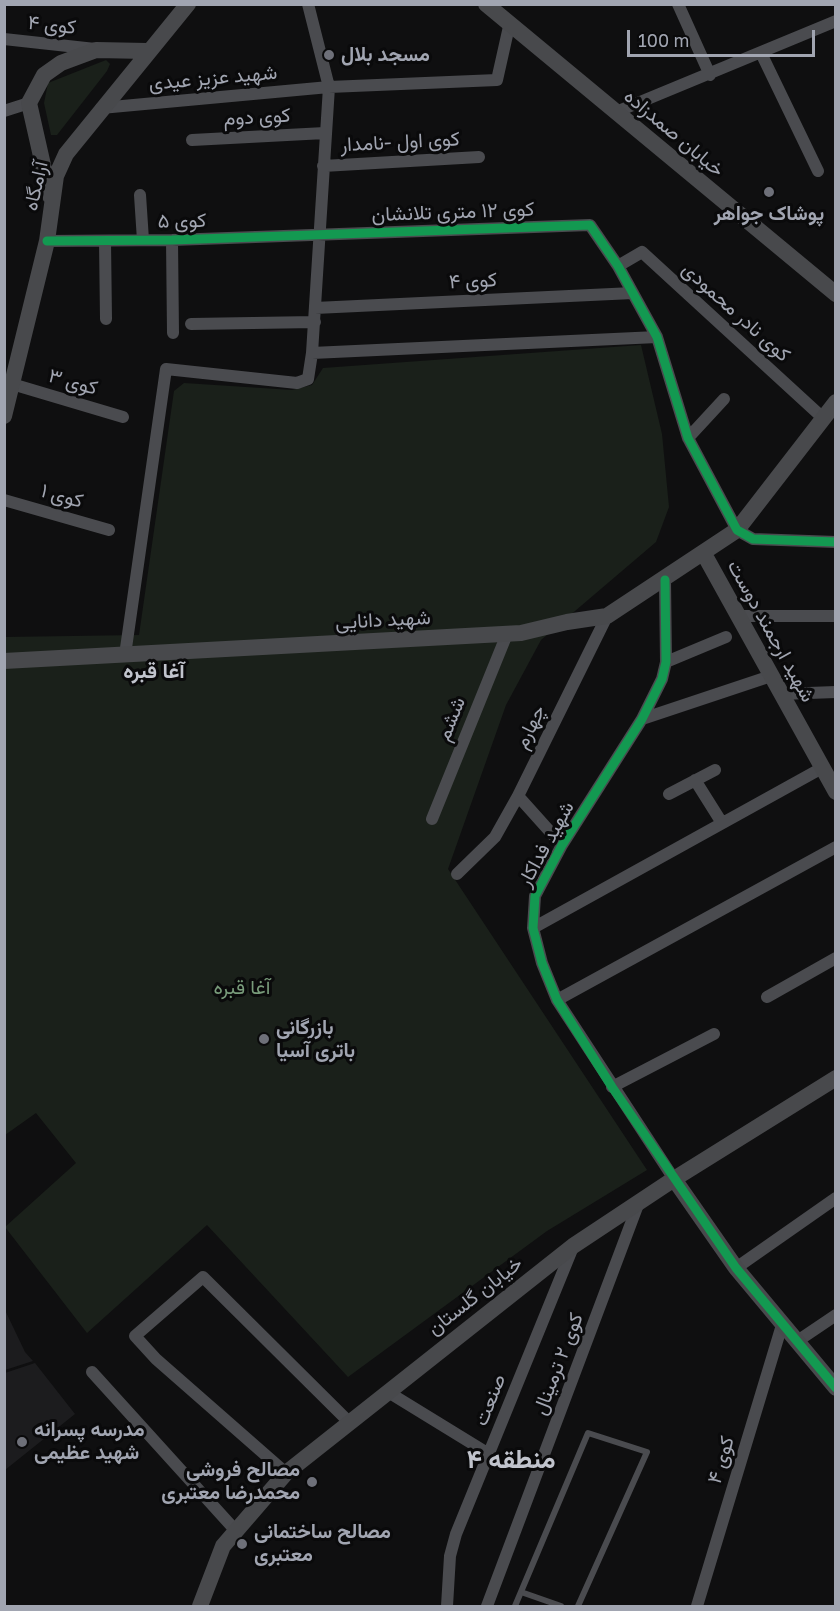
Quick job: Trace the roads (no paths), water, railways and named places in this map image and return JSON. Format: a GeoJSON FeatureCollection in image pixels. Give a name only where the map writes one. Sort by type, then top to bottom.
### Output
{"type":"FeatureCollection","features":[{"type":"Feature","properties":{"kind":"main road","name":"خیابان صمدزاده"},"geometry":{"type":"LineString","coordinates":[[486,4],[836,294]]}},
{"type":"Feature","properties":{"kind":"main road","name":"آرامگاه"},"geometry":{"type":"LineString","coordinates":[[4,417],[11,373],[47,241],[56,177],[66,154],[181,6]]}},
{"type":"Feature","properties":{"kind":"main road"},"geometry":{"type":"LineString","coordinates":[[51,202],[29,103],[44,75],[61,63],[96,50],[147,51]]}},
{"type":"Feature","properties":{"kind":"main road","name":"شهید دانایی"},"geometry":{"type":"LineString","coordinates":[[4,662],[507,634],[606,616],[704,554],[737,530],[836,402]]}},
{"type":"Feature","properties":{"kind":"main road","name":"شهید ارجمند دوست"},"geometry":{"type":"LineString","coordinates":[[704,554],[836,792]]}},
{"type":"Feature","properties":{"kind":"main road","name":"خیابان گلستان"},"geometry":{"type":"LineString","coordinates":[[200,1606],[224,1546],[236,1531],[286,1473],[348,1421],[573,1246],[674,1179],[836,1078]]}},
{"type":"Feature","properties":{"kind":"main road"},"geometry":{"type":"LineString","coordinates":[[674,1179],[736,1268],[836,1388]]}},
{"type":"Feature","properties":{"kind":"street"},"geometry":{"type":"LineString","coordinates":[[125,655],[166,369],[297,383],[308,379],[315,322],[329,87],[308,4]]}},
{"type":"Feature","properties":{"kind":"street"},"geometry":{"type":"LineString","coordinates":[[678,4],[710,75]]}},
{"type":"Feature","properties":{"kind":"street"},"geometry":{"type":"LineString","coordinates":[[616,112],[836,21]]}},
{"type":"Feature","properties":{"kind":"street"},"geometry":{"type":"LineString","coordinates":[[329,87],[497,80],[510,22]]}},
{"type":"Feature","properties":{"kind":"street","name":"کوی ۴"},"geometry":{"type":"LineString","coordinates":[[4,39],[96,50]]}},
{"type":"Feature","properties":{"kind":"street"},"geometry":{"type":"LineString","coordinates":[[761,53],[818,171]]}},
{"type":"Feature","properties":{"kind":"street","name":"شهید عزیز عیدی"},"geometry":{"type":"LineString","coordinates":[[101,108],[329,87]]}},
{"type":"Feature","properties":{"kind":"street"},"geometry":{"type":"LineString","coordinates":[[4,111],[29,103]]}},
{"type":"Feature","properties":{"kind":"street","name":"کوی دوم"},"geometry":{"type":"LineString","coordinates":[[192,140],[325,133]]}},
{"type":"Feature","properties":{"kind":"street","name":"کوی اول -نامدار"},"geometry":{"type":"LineString","coordinates":[[323,166],[479,157]]}},
{"type":"Feature","properties":{"kind":"street"},"geometry":{"type":"LineString","coordinates":[[140,195],[143,240]]}},
{"type":"Feature","properties":{"kind":"street","name":"کوی ۱۲ متری تلانشان"},"geometry":{"type":"LineString","coordinates":[[319,235],[590,225],[618,266]]}},
{"type":"Feature","properties":{"kind":"street","name":"کوی ۵"},"geometry":{"type":"LineString","coordinates":[[47,241],[319,235]]}},
{"type":"Feature","properties":{"kind":"street"},"geometry":{"type":"LineString","coordinates":[[172,240],[173,333]]}},
{"type":"Feature","properties":{"kind":"street"},"geometry":{"type":"LineString","coordinates":[[105,241],[106,320]]}},
{"type":"Feature","properties":{"kind":"street","name":"کوی نادر محمودی"},"geometry":{"type":"LineString","coordinates":[[618,266],[642,252],[823,418]]}},
{"type":"Feature","properties":{"kind":"street"},"geometry":{"type":"LineString","coordinates":[[618,266],[657,337],[688,438],[737,530],[753,539],[833,539]]}},
{"type":"Feature","properties":{"kind":"street","name":"کوی ۴"},"geometry":{"type":"LineString","coordinates":[[315,308],[633,293]]}},
{"type":"Feature","properties":{"kind":"street"},"geometry":{"type":"LineString","coordinates":[[191,324],[315,322]]}},
{"type":"Feature","properties":{"kind":"street"},"geometry":{"type":"LineString","coordinates":[[312,353],[657,337]]}},
{"type":"Feature","properties":{"kind":"street","name":"کوی ۳"},"geometry":{"type":"LineString","coordinates":[[11,373],[123,417]]}},
{"type":"Feature","properties":{"kind":"street"},"geometry":{"type":"LineString","coordinates":[[688,438],[724,399]]}},
{"type":"Feature","properties":{"kind":"street","name":"کوی ۱"},"geometry":{"type":"LineString","coordinates":[[4,500],[109,530]]}},
{"type":"Feature","properties":{"kind":"street","name":"شهید فداکار"},"geometry":{"type":"LineString","coordinates":[[665,579],[666,662],[662,679],[642,719],[562,845],[535,896],[533,928],[542,963],[556,1000],[674,1179]]}},
{"type":"Feature","properties":{"kind":"street","name":"چهارم"},"geometry":{"type":"LineString","coordinates":[[457,874],[495,837],[518,796],[606,616]]}},
{"type":"Feature","properties":{"kind":"street"},"geometry":{"type":"LineString","coordinates":[[738,616],[836,616]]}},
{"type":"Feature","properties":{"kind":"street","name":"ششم"},"geometry":{"type":"LineString","coordinates":[[432,819],[507,634]]}},
{"type":"Feature","properties":{"kind":"street"},"geometry":{"type":"LineString","coordinates":[[666,662],[726,637]]}},
{"type":"Feature","properties":{"kind":"street"},"geometry":{"type":"LineString","coordinates":[[642,719],[771,676]]}},
{"type":"Feature","properties":{"kind":"street"},"geometry":{"type":"LineString","coordinates":[[782,694],[836,692]]}},
{"type":"Feature","properties":{"kind":"street"},"geometry":{"type":"LineString","coordinates":[[533,928],[822,768]]}},
{"type":"Feature","properties":{"kind":"street"},"geometry":{"type":"LineString","coordinates":[[669,794],[715,770]]}},
{"type":"Feature","properties":{"kind":"street"},"geometry":{"type":"LineString","coordinates":[[695,780],[722,823]]}},
{"type":"Feature","properties":{"kind":"street"},"geometry":{"type":"LineString","coordinates":[[518,796],[562,845]]}},
{"type":"Feature","properties":{"kind":"street"},"geometry":{"type":"LineString","coordinates":[[556,1000],[836,847]]}},
{"type":"Feature","properties":{"kind":"street"},"geometry":{"type":"LineString","coordinates":[[767,997],[836,958]]}},
{"type":"Feature","properties":{"kind":"street"},"geometry":{"type":"LineString","coordinates":[[612,1087],[714,1034]]}},
{"type":"Feature","properties":{"kind":"street"},"geometry":{"type":"LineString","coordinates":[[736,1268],[836,1198]]}},
{"type":"Feature","properties":{"kind":"street","name":"کوی ۲ ترمینال"},"geometry":{"type":"LineString","coordinates":[[487,1606],[639,1202]]}},
{"type":"Feature","properties":{"kind":"street","name":"صنعت"},"geometry":{"type":"LineString","coordinates":[[447,1606],[450,1556],[456,1534],[573,1246]]}},
{"type":"Feature","properties":{"kind":"street"},"geometry":{"type":"LineString","coordinates":[[286,1473],[156,1359],[135,1336],[204,1277],[348,1421]]}},
{"type":"Feature","properties":{"kind":"street"},"geometry":{"type":"LineString","coordinates":[[796,1342],[836,1315]]}},
{"type":"Feature","properties":{"kind":"street","name":"کوی ۴"},"geometry":{"type":"LineString","coordinates":[[697,1606],[782,1325]]}},
{"type":"Feature","properties":{"kind":"street"},"geometry":{"type":"LineString","coordinates":[[92,1372],[236,1531]]}},
{"type":"Feature","properties":{"kind":"street"},"geometry":{"type":"LineString","coordinates":[[388,1392],[489,1454]]}},
{"type":"Feature","properties":{"kind":"lane"},"geometry":{"type":"LineString","coordinates":[[515,1606],[588,1434],[647,1452],[578,1606]]}},
{"type":"Feature","properties":{"kind":"lane"},"geometry":{"type":"LineString","coordinates":[[521,1592],[561,1606]]}},
{"type":"Feature","properties":{"kind":"place","name":"مسجد بلال"},"geometry":{"type":"Point","coordinates":[329,55]}},
{"type":"Feature","properties":{"kind":"place","name":"پوشاک جواهر"},"geometry":{"type":"Point","coordinates":[769,192]}},
{"type":"Feature","properties":{"kind":"place","name":"بازرگانی باتری آسیا"},"geometry":{"type":"Point","coordinates":[264,1039]}},
{"type":"Feature","properties":{"kind":"place","name":"مدرسه پسرانه شهید عظیمی"},"geometry":{"type":"Point","coordinates":[22,1442]}},
{"type":"Feature","properties":{"kind":"place","name":"مصالح فروشی محمدرضا معتبری"},"geometry":{"type":"Point","coordinates":[312,1482]}},
{"type":"Feature","properties":{"kind":"place","name":"مصالح ساختمانی معتبری"},"geometry":{"type":"Point","coordinates":[242,1544]}},
{"type":"Feature","properties":{"kind":"district","name":"آغا قبره"},"geometry":{"type":"Point","coordinates":[154,671]}},
{"type":"Feature","properties":{"kind":"district","name":"منطقه ۴"},"geometry":{"type":"Point","coordinates":[511,1460]}}]}
